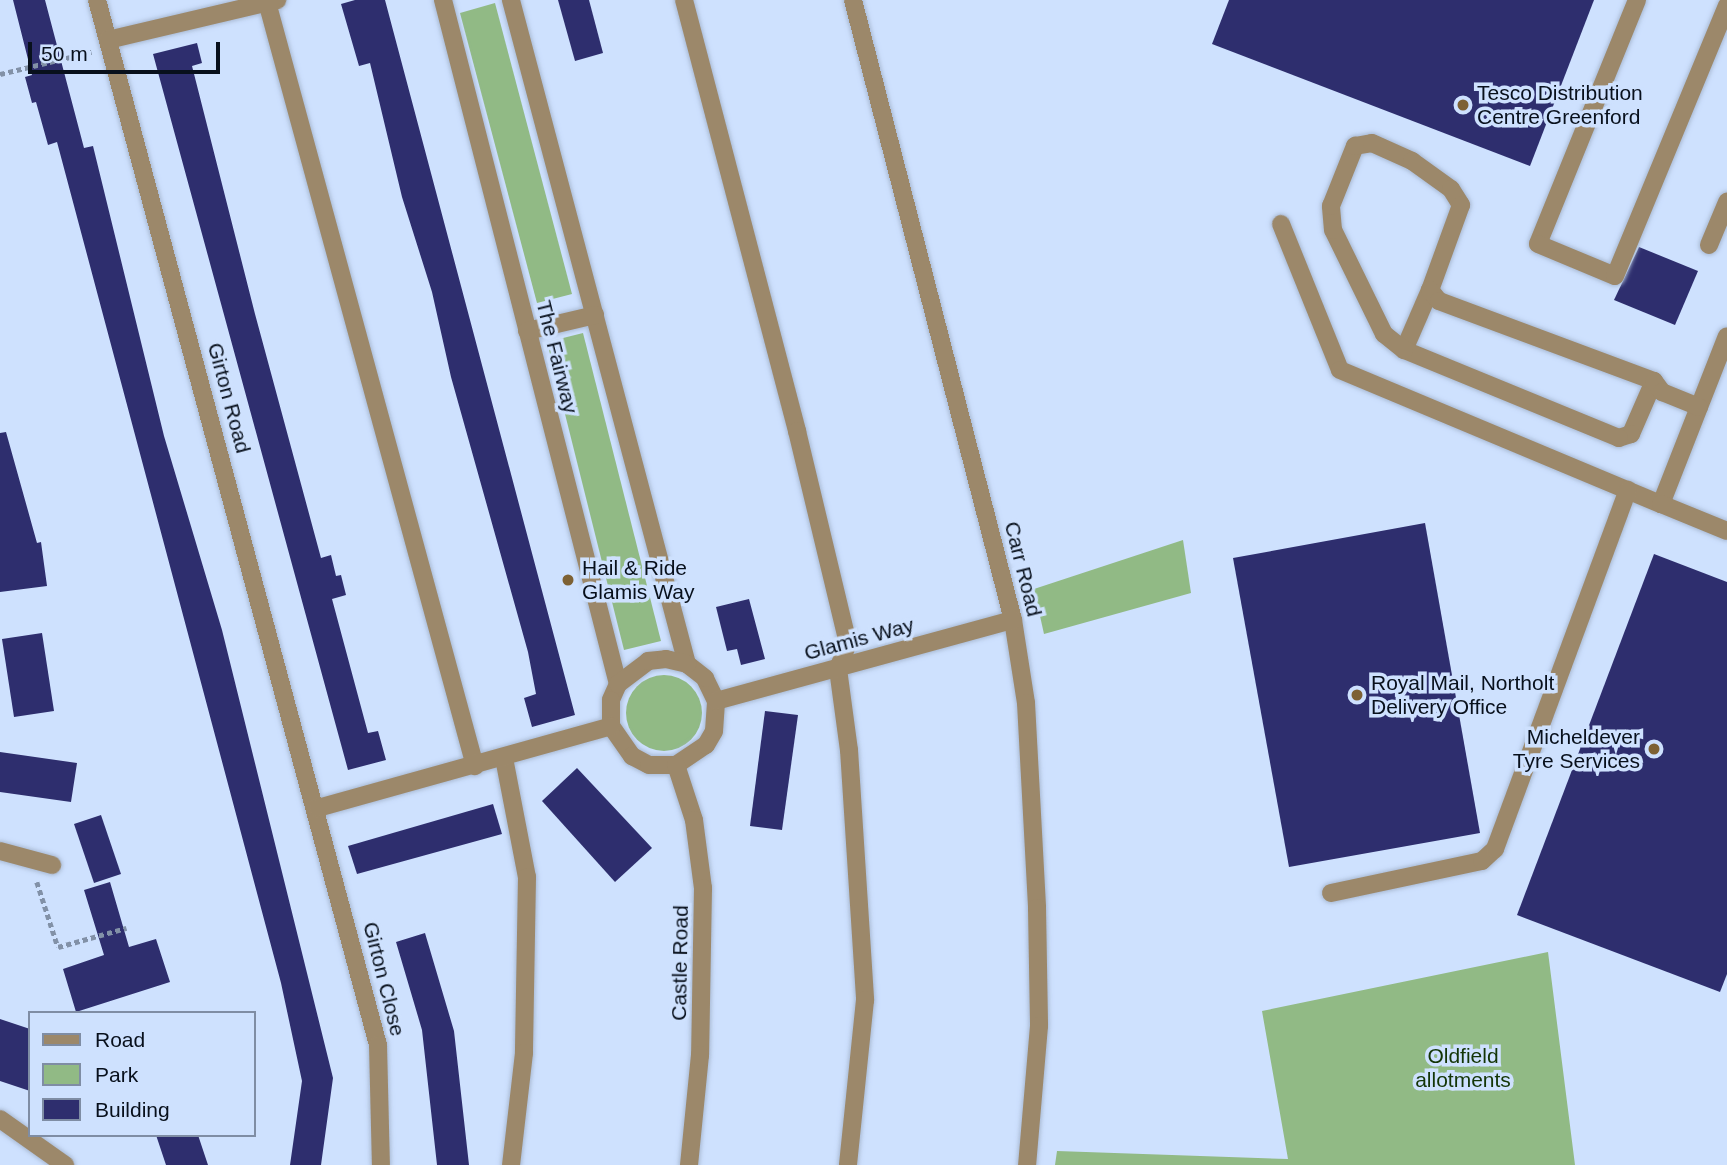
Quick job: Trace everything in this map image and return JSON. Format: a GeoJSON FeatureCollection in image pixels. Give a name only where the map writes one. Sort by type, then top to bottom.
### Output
{"type":"FeatureCollection","features":[{"type":"Feature","properties":{"kind":"street","name":"Girton Road"},"geometry":{"type":"LineString","coordinates":[[97,0],[318,808]]}},
{"type":"Feature","properties":{"kind":"street","name":"The Fairway"},"geometry":{"type":"LineString","coordinates":[[443,0],[618,684],[611,700],[611,726]]}},
{"type":"Feature","properties":{"kind":"street"},"geometry":{"type":"LineString","coordinates":[[511,0],[687,664]]}},
{"type":"Feature","properties":{"kind":"street"},"geometry":{"type":"LineString","coordinates":[[684,0],[797,431],[848,643],[838,669],[849,750],[865,1000],[848,1165]]}},
{"type":"Feature","properties":{"kind":"street","name":"Carr Road"},"geometry":{"type":"LineString","coordinates":[[853,0],[1013,620],[1026,703],[1037,921],[1039,1026],[1027,1165]]}},
{"type":"Feature","properties":{"kind":"street"},"geometry":{"type":"LineString","coordinates":[[1637,0],[1538,244],[1615,276],[1727,5]]}},
{"type":"Feature","properties":{"kind":"street"},"geometry":{"type":"LineString","coordinates":[[108,43],[272,1],[475,766]]}},
{"type":"Feature","properties":{"kind":"street"},"geometry":{"type":"LineString","coordinates":[[1404,350],[1430,290],[1461,205],[1451,189],[1412,161],[1373,143],[1355,146],[1331,206],[1333,230],[1384,334],[1404,350],[1619,438],[1632,433],[1654,381]]}},
{"type":"Feature","properties":{"kind":"street"},"geometry":{"type":"LineString","coordinates":[[1709,245],[1727,202]]}},
{"type":"Feature","properties":{"kind":"street"},"geometry":{"type":"LineString","coordinates":[[1281,224],[1340,370],[1727,531]]}},
{"type":"Feature","properties":{"kind":"street"},"geometry":{"type":"LineString","coordinates":[[1430,290],[1439,301],[1654,381],[1662,392],[1699,407]]}},
{"type":"Feature","properties":{"kind":"street"},"geometry":{"type":"LineString","coordinates":[[527,331],[595,315]]}},
{"type":"Feature","properties":{"kind":"street"},"geometry":{"type":"LineString","coordinates":[[1661,504],[1727,335]]}},
{"type":"Feature","properties":{"kind":"street"},"geometry":{"type":"LineString","coordinates":[[1331,893],[1482,862],[1495,849],[1628,490]]}},
{"type":"Feature","properties":{"kind":"street","name":"Glamis Way"},"geometry":{"type":"LineString","coordinates":[[716,701],[1013,620]]}},
{"type":"Feature","properties":{"kind":"street"},"geometry":{"type":"LineString","coordinates":[[318,808],[611,726],[632,756],[649,765],[676,765],[706,745],[714,731],[716,701],[705,678],[687,664],[666,659],[648,661],[618,684]]}},
{"type":"Feature","properties":{"kind":"street"},"geometry":{"type":"LineString","coordinates":[[504,758],[527,877],[524,1053],[511,1165]]}},
{"type":"Feature","properties":{"kind":"street","name":"Castle Road"},"geometry":{"type":"LineString","coordinates":[[676,765],[695,820],[704,888],[700,1055],[689,1165]]}},
{"type":"Feature","properties":{"kind":"street","name":"Girton Close"},"geometry":{"type":"LineString","coordinates":[[318,808],[378,1045],[381,1165]]}},
{"type":"Feature","properties":{"kind":"street"},"geometry":{"type":"LineString","coordinates":[[0,851],[52,865]]}},
{"type":"Feature","properties":{"kind":"street"},"geometry":{"type":"LineString","coordinates":[[0,1119],[65,1165]]}},
{"type":"Feature","properties":{"kind":"path"},"geometry":{"type":"LineString","coordinates":[[0,74],[108,43]]}},
{"type":"Feature","properties":{"kind":"path"},"geometry":{"type":"LineString","coordinates":[[30,859],[58,947],[126,928]]}},
{"type":"Feature","properties":{"kind":"green space"},"geometry":{"type":"Polygon","coordinates":[[[495,3],[572,294],[537,303],[460,13],[495,3]]]}},
{"type":"Feature","properties":{"kind":"green space"},"geometry":{"type":"Polygon","coordinates":[[[583,333],[661,641],[624,650],[547,342],[583,333]]]}},
{"type":"Feature","properties":{"kind":"green space"},"geometry":{"type":"Polygon","coordinates":[[[1183,540],[1191,593],[1044,634],[1034,589],[1183,540]]]}},
{"type":"Feature","properties":{"kind":"green space"},"geometry":{"type":"Polygon","coordinates":[[[664,675],[678,678],[691,686],[699,699],[702,713],[699,727],[691,740],[678,748],[664,751],[650,748],[637,740],[629,727],[626,713],[629,699],[637,686],[650,678],[664,675]]]}},
{"type":"Feature","properties":{"kind":"green space","name":"Oldfield allotments"},"geometry":{"type":"Polygon","coordinates":[[[1548,952],[1575,1165],[1055,1165],[1057,1151],[1288,1159],[1262,1011],[1548,952]]]}},
{"type":"Feature","properties":{"kind":"building"},"geometry":{"type":"Polygon","coordinates":[[[13,0],[45,0],[84,148],[93,146],[164,436],[222,630],[333,1078],[321,1165],[290,1165],[302,1081],[281,983],[57,142],[48,145],[36,102],[32,103],[25,77],[32,75],[13,0]]]}},
{"type":"Feature","properties":{"kind":"building"},"geometry":{"type":"Polygon","coordinates":[[[355,0],[385,0],[575,715],[532,727],[524,698],[536,694],[528,652],[451,377],[432,292],[402,197],[370,63],[359,66],[341,4],[355,0]]]}},
{"type":"Feature","properties":{"kind":"building"},"geometry":{"type":"Polygon","coordinates":[[[558,0],[589,0],[603,53],[575,61],[558,0]]]}},
{"type":"Feature","properties":{"kind":"building","name":"Tesco Distribution Centre Greenford"},"geometry":{"type":"Polygon","coordinates":[[[1229,0],[1594,0],[1530,166],[1212,44],[1229,0]]]}},
{"type":"Feature","properties":{"kind":"building"},"geometry":{"type":"Polygon","coordinates":[[[197,43],[202,63],[192,66],[255,314],[321,558],[331,555],[336,576],[341,575],[346,595],[332,599],[368,733],[378,731],[386,760],[348,770],[153,54],[197,43]]]}},
{"type":"Feature","properties":{"kind":"building"},"geometry":{"type":"Polygon","coordinates":[[[1639,247],[1698,271],[1675,325],[1614,300],[1639,247]]]}},
{"type":"Feature","properties":{"kind":"building"},"geometry":{"type":"Polygon","coordinates":[[[6,432],[37,543],[41,542],[47,586],[0,592],[0,433],[6,432]]]}},
{"type":"Feature","properties":{"kind":"building","name":"Royal Mail, Northolt Delivery Office"},"geometry":{"type":"Polygon","coordinates":[[[1425,523],[1480,833],[1289,867],[1233,558],[1425,523]]]}},
{"type":"Feature","properties":{"kind":"building","name":"Micheldever Tyre Services"},"geometry":{"type":"Polygon","coordinates":[[[1654,554],[1727,582],[1727,974],[1720,992],[1517,915],[1654,554]]]}},
{"type":"Feature","properties":{"kind":"building"},"geometry":{"type":"Polygon","coordinates":[[[749,599],[765,659],[741,665],[737,649],[727,651],[716,607],[749,599]]]}},
{"type":"Feature","properties":{"kind":"building"},"geometry":{"type":"Polygon","coordinates":[[[42,633],[54,711],[14,717],[2,639],[42,633]]]}},
{"type":"Feature","properties":{"kind":"building"},"geometry":{"type":"Polygon","coordinates":[[[765,711],[798,715],[782,830],[750,826],[765,711]]]}},
{"type":"Feature","properties":{"kind":"building"},"geometry":{"type":"Polygon","coordinates":[[[0,752],[77,763],[71,802],[0,792],[0,752]]]}},
{"type":"Feature","properties":{"kind":"building"},"geometry":{"type":"Polygon","coordinates":[[[577,768],[652,848],[615,882],[542,801],[577,768]]]}},
{"type":"Feature","properties":{"kind":"building"},"geometry":{"type":"Polygon","coordinates":[[[493,804],[502,834],[357,874],[348,846],[493,804]]]}},
{"type":"Feature","properties":{"kind":"building"},"geometry":{"type":"Polygon","coordinates":[[[101,815],[121,874],[94,883],[74,824],[101,815]]]}},
{"type":"Feature","properties":{"kind":"building"},"geometry":{"type":"Polygon","coordinates":[[[110,882],[129,947],[156,939],[170,982],[76,1011],[63,969],[104,955],[84,890],[110,882]]]}},
{"type":"Feature","properties":{"kind":"building"},"geometry":{"type":"Polygon","coordinates":[[[425,933],[454,1031],[469,1165],[437,1165],[422,1030],[396,942],[425,933]]]}},
{"type":"Feature","properties":{"kind":"building"},"geometry":{"type":"Polygon","coordinates":[[[0,1019],[28,1028],[28,1090],[0,1081],[0,1019]]]}},
{"type":"Feature","properties":{"kind":"building"},"geometry":{"type":"Polygon","coordinates":[[[157,1137],[199,1137],[208,1165],[166,1165],[157,1137]]]}},
{"type":"Feature","properties":{"kind":"place","name":"Tesco Distribution Centre Greenford"},"geometry":{"type":"Point","coordinates":[1463,105]}},
{"type":"Feature","properties":{"kind":"place","name":"Hail & Ride Glamis Way"},"geometry":{"type":"Point","coordinates":[568,580]}},
{"type":"Feature","properties":{"kind":"place","name":"Royal Mail, Northolt Delivery Office"},"geometry":{"type":"Point","coordinates":[1357,695]}},
{"type":"Feature","properties":{"kind":"place","name":"Micheldever Tyre Services"},"geometry":{"type":"Point","coordinates":[1654,749]}}]}
